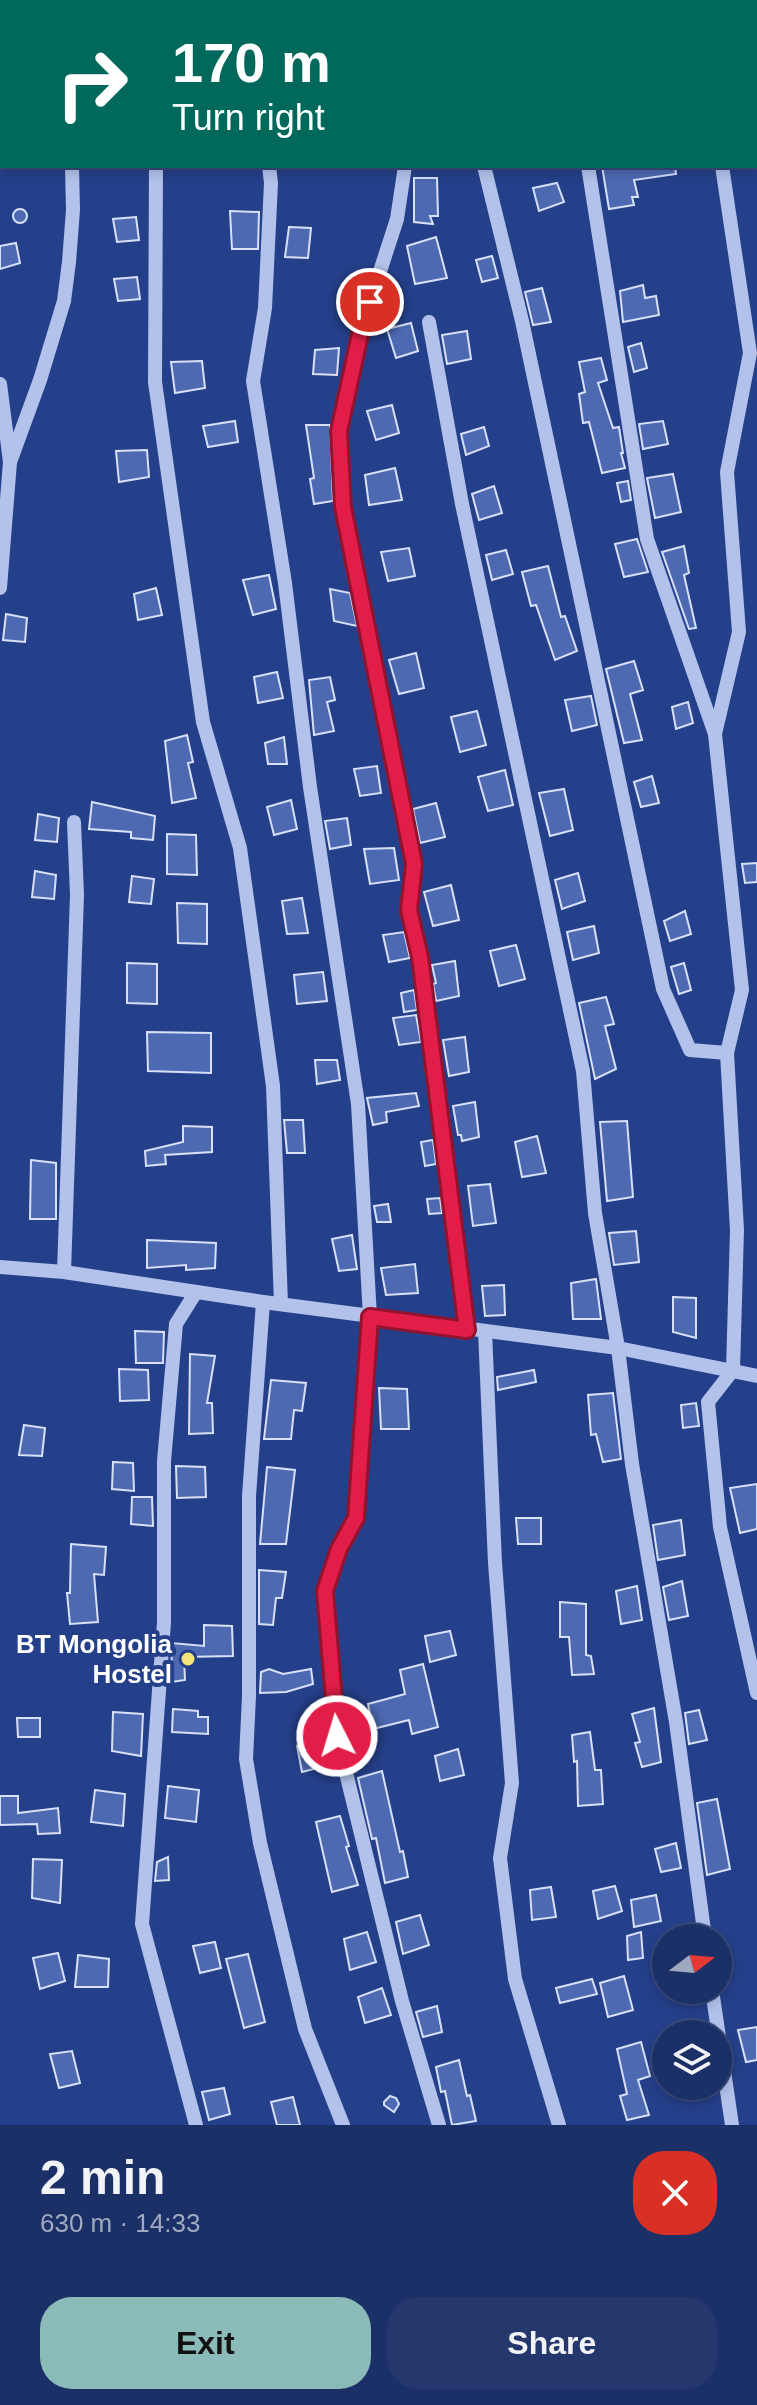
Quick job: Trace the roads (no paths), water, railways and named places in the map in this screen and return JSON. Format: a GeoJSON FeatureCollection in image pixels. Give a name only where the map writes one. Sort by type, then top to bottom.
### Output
{"type":"FeatureCollection","features":[{"type":"Feature","properties":{"kind":"street"},"geometry":{"type":"LineString","coordinates":[[10,462],[64,301],[73,210],[72,168]]}},
{"type":"Feature","properties":{"kind":"street"},"geometry":{"type":"LineString","coordinates":[[156,168],[155,382],[203,722],[240,848],[273,1086],[281,1304]]}},
{"type":"Feature","properties":{"kind":"street"},"geometry":{"type":"LineString","coordinates":[[269,168],[265,308],[253,381],[285,583],[310,787],[358,1104],[370,1317],[356,1518],[339,1549],[325,1591],[337,1736],[402,2001],[439,2125]]}},
{"type":"Feature","properties":{"kind":"street"},"geometry":{"type":"LineString","coordinates":[[405,168],[397,219],[361,330],[339,431],[343,507],[414,864],[409,910],[420,957],[467,1330]]}},
{"type":"Feature","properties":{"kind":"street"},"geometry":{"type":"LineString","coordinates":[[484,168],[522,321],[663,989],[690,1050],[727,1053]]}},
{"type":"Feature","properties":{"kind":"street"},"geometry":{"type":"LineString","coordinates":[[588,168],[647,539],[715,734],[742,990],[727,1053],[737,1230],[733,1370],[708,1402],[720,1527],[757,1693]]}},
{"type":"Feature","properties":{"kind":"street"},"geometry":{"type":"LineString","coordinates":[[715,734],[739,632],[727,472],[753,360],[722,168]]}},
{"type":"Feature","properties":{"kind":"street"},"geometry":{"type":"LineString","coordinates":[[429,322],[462,504],[583,1071],[595,1213],[618,1348],[632,1464],[676,1722],[703,1924]]}},
{"type":"Feature","properties":{"kind":"street"},"geometry":{"type":"LineString","coordinates":[[0,384],[10,462],[0,588]]}},
{"type":"Feature","properties":{"kind":"street"},"geometry":{"type":"LineString","coordinates":[[64,1272],[77,895],[74,822]]}},
{"type":"Feature","properties":{"kind":"street"},"geometry":{"type":"LineString","coordinates":[[0,1267],[64,1272],[370,1317],[618,1348],[757,1376]]}},
{"type":"Feature","properties":{"kind":"street"},"geometry":{"type":"LineString","coordinates":[[196,1292],[176,1324],[164,1461],[164,1622],[142,1924],[196,2125]]}},
{"type":"Feature","properties":{"kind":"street"},"geometry":{"type":"LineString","coordinates":[[263,1302],[249,1496],[246,1759],[260,1843],[305,2029],[343,2125]]}},
{"type":"Feature","properties":{"kind":"street"},"geometry":{"type":"LineString","coordinates":[[485,1331],[495,1563],[512,1783],[500,1858],[515,1979],[559,2125]]}},
{"type":"Feature","properties":{"kind":"street"},"geometry":{"type":"LineString","coordinates":[[714,2004],[732,2125]]}},
{"type":"Feature","properties":{"kind":"place","name":"BT Mongolia Hostel"},"geometry":{"type":"Point","coordinates":[188,1659]}}]}
